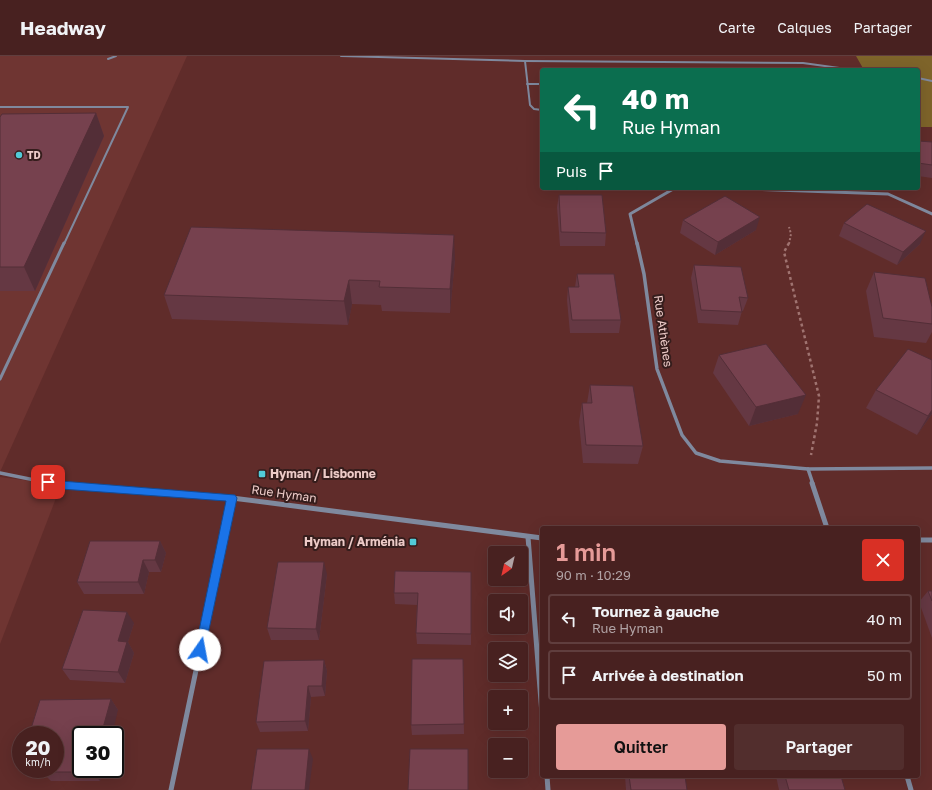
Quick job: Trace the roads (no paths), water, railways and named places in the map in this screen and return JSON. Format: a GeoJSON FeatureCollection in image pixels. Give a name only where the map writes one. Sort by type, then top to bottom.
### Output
{"type":"FeatureCollection","features":[{"type":"Feature","properties":{"kind":"street","name":"Rue Athènes"},"geometry":{"type":"LineString","coordinates":[[672,190],[630,214],[644,274],[657,369],[682,434],[696,453],[720,461],[808,469],[932,468]]}},
{"type":"Feature","properties":{"kind":"street"},"geometry":{"type":"LineString","coordinates":[[777,190],[888,194],[932,214]]}},
{"type":"Feature","properties":{"kind":"street"},"geometry":{"type":"LineString","coordinates":[[808,469],[826,526]]}},
{"type":"Feature","properties":{"kind":"street","name":"Rue Hyman"},"geometry":{"type":"LineString","coordinates":[[0,473],[61,485],[232,498],[540,538]]}},
{"type":"Feature","properties":{"kind":"street"},"geometry":{"type":"LineString","coordinates":[[172,790],[232,498]]}},
{"type":"Feature","properties":{"kind":"street"},"geometry":{"type":"LineString","coordinates":[[528,537],[540,689]]}},
{"type":"Feature","properties":{"kind":"street"},"geometry":{"type":"LineString","coordinates":[[920,540],[932,540]]}},
{"type":"Feature","properties":{"kind":"street"},"geometry":{"type":"LineString","coordinates":[[547,778],[548,790]]}},
{"type":"Feature","properties":{"kind":"street"},"geometry":{"type":"LineString","coordinates":[[908,778],[911,790]]}},
{"type":"Feature","properties":{"kind":"lane"},"geometry":{"type":"LineString","coordinates":[[108,59],[116,56]]}},
{"type":"Feature","properties":{"kind":"lane"},"geometry":{"type":"LineString","coordinates":[[340,56],[525,61],[803,63],[839,68]]}},
{"type":"Feature","properties":{"kind":"lane"},"geometry":{"type":"LineString","coordinates":[[525,61],[530,105],[534,109],[540,110]]}},
{"type":"Feature","properties":{"kind":"lane"},"geometry":{"type":"LineString","coordinates":[[920,78],[932,81]]}},
{"type":"Feature","properties":{"kind":"lane"},"geometry":{"type":"LineString","coordinates":[[527,84],[540,84]]}},
{"type":"Feature","properties":{"kind":"lane"},"geometry":{"type":"LineString","coordinates":[[0,107],[128,107],[0,379]]}},
{"type":"Feature","properties":{"kind":"place","name":"TD"},"geometry":{"type":"Point","coordinates":[19,155]}},
{"type":"Feature","properties":{"kind":"place","name":"Hyman / Lisbonne"},"geometry":{"type":"Point","coordinates":[262,474]}},
{"type":"Feature","properties":{"kind":"place","name":"Hyman / Arménia"},"geometry":{"type":"Point","coordinates":[413,542]}}]}
